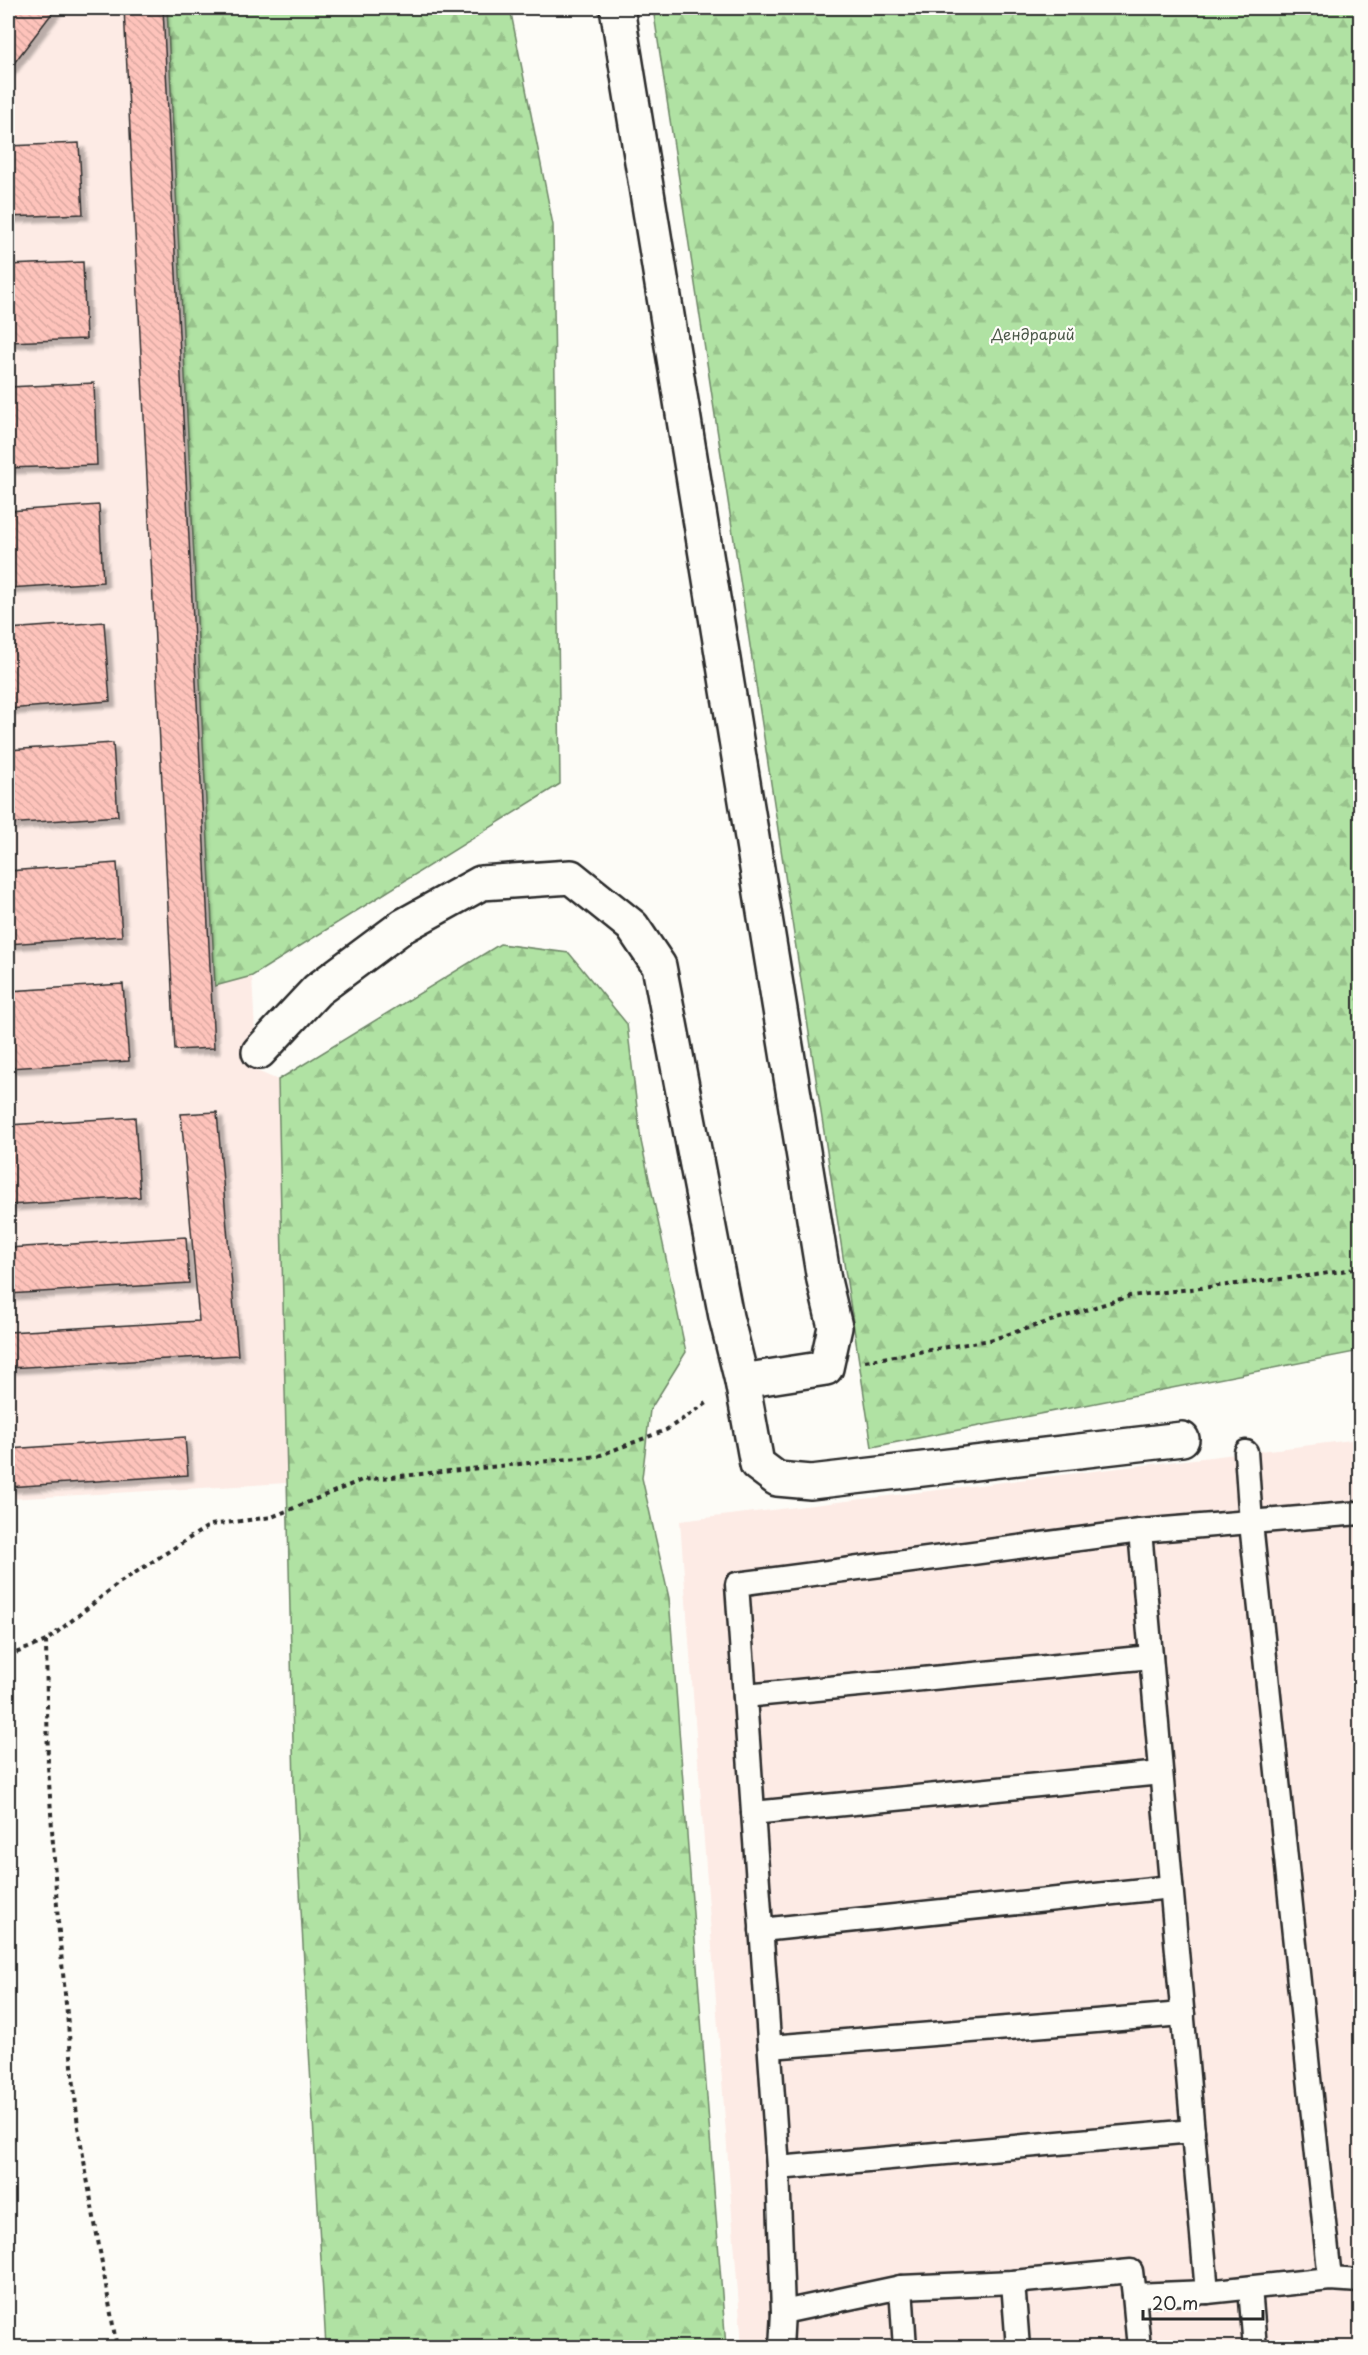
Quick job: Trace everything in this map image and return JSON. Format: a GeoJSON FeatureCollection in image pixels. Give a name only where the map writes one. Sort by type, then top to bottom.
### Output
{"type":"FeatureCollection","features":[{"type":"Feature","properties":{"kind":"street"},"geometry":{"type":"LineString","coordinates":[[617,8],[824,1280],[835,1327],[826,1368],[742,1381]]}},
{"type":"Feature","properties":{"kind":"street"},"geometry":{"type":"LineString","coordinates":[[259,1052],[317,990],[403,926],[481,883],[571,877],[632,926],[659,966],[726,1317],[742,1381],[757,1464],[777,1479],[811,1482],[1182,1438]]}},
{"type":"Feature","properties":{"kind":"lane"},"geometry":{"type":"LineString","coordinates":[[1246,1452],[1251,1523],[1330,2279]]}},
{"type":"Feature","properties":{"kind":"lane"},"geometry":{"type":"LineString","coordinates":[[781,2348],[783,2312],[778,2168],[737,1584],[1140,1531],[1360,1513]]}},
{"type":"Feature","properties":{"kind":"lane"},"geometry":{"type":"LineString","coordinates":[[1140,1531],[1207,2292]]}},
{"type":"Feature","properties":{"kind":"lane"},"geometry":{"type":"LineString","coordinates":[[745,1696],[1151,1657]]}},
{"type":"Feature","properties":{"kind":"lane"},"geometry":{"type":"LineString","coordinates":[[753,1813],[1161,1773]]}},
{"type":"Feature","properties":{"kind":"lane"},"geometry":{"type":"LineString","coordinates":[[761,1930],[1171,1887]]}},
{"type":"Feature","properties":{"kind":"lane"},"geometry":{"type":"LineString","coordinates":[[770,2047],[1183,2014]]}},
{"type":"Feature","properties":{"kind":"lane"},"geometry":{"type":"LineString","coordinates":[[778,2168],[1193,2131]]}},
{"type":"Feature","properties":{"kind":"lane"},"geometry":{"type":"LineString","coordinates":[[783,2312],[901,2287],[1012,2282],[1131,2271],[1139,2348]]}},
{"type":"Feature","properties":{"kind":"lane"},"geometry":{"type":"LineString","coordinates":[[1134,2295],[1207,2292],[1330,2279],[1360,2281]]}},
{"type":"Feature","properties":{"kind":"lane"},"geometry":{"type":"LineString","coordinates":[[1012,2282],[1018,2348]]}},
{"type":"Feature","properties":{"kind":"lane"},"geometry":{"type":"LineString","coordinates":[[901,2287],[905,2348]]}},
{"type":"Feature","properties":{"kind":"lane"},"geometry":{"type":"LineString","coordinates":[[1250,2288],[1255,2348]]}},
{"type":"Feature","properties":{"kind":"path"},"geometry":{"type":"LineString","coordinates":[[826,1368],[990,1340],[1130,1296],[1360,1268]]}},
{"type":"Feature","properties":{"kind":"path"},"geometry":{"type":"LineString","coordinates":[[8,1656],[46,1641],[119,1583],[210,1525],[272,1517],[362,1480],[598,1456],[666,1430],[742,1381]]}},
{"type":"Feature","properties":{"kind":"path"},"geometry":{"type":"LineString","coordinates":[[46,1641],[48,1766],[58,1922],[78,2127],[117,2348]]}},
{"type":"Feature","properties":{"kind":"shaded area"},"geometry":{"type":"Polygon","coordinates":[[[8,8],[167,8],[215,985],[252,976],[257,1071],[278,1080],[287,1483],[8,1499],[8,8]]]}},
{"type":"Feature","properties":{"kind":"shaded area"},"geometry":{"type":"Polygon","coordinates":[[[1360,1439],[1360,2347],[742,2347],[680,1521],[1360,1439]]]}},
{"type":"Feature","properties":{"kind":"green space"},"geometry":{"type":"Polygon","coordinates":[[[167,8],[510,8],[553,225],[560,784],[252,976],[215,986],[167,8]]]}},
{"type":"Feature","properties":{"kind":"green space","name":"Дендрарий"},"geometry":{"type":"Polygon","coordinates":[[[653,8],[1360,8],[1360,1351],[872,1447],[653,8]]]}},
{"type":"Feature","properties":{"kind":"green space"},"geometry":{"type":"Polygon","coordinates":[[[500,944],[569,953],[627,1024],[641,1141],[686,1352],[650,1410],[642,1478],[669,1598],[726,2347],[326,2347],[294,1787],[278,1080],[500,944]]]}},
{"type":"Feature","properties":{"kind":"building"},"geometry":{"type":"Polygon","coordinates":[[[8,8],[56,8],[8,71],[8,8]]]}},
{"type":"Feature","properties":{"kind":"building"},"geometry":{"type":"Polygon","coordinates":[[[124,8],[163,8],[214,1048],[175,1050],[124,8]]]}},
{"type":"Feature","properties":{"kind":"building"},"geometry":{"type":"Polygon","coordinates":[[[79,143],[83,214],[8,217],[8,146],[79,143]]]}},
{"type":"Feature","properties":{"kind":"building"},"geometry":{"type":"Polygon","coordinates":[[[83,262],[86,339],[8,342],[8,265],[83,262]]]}},
{"type":"Feature","properties":{"kind":"building"},"geometry":{"type":"Polygon","coordinates":[[[94,383],[97,465],[8,468],[8,387],[94,383]]]}},
{"type":"Feature","properties":{"kind":"building"},"geometry":{"type":"Polygon","coordinates":[[[99,505],[103,582],[8,588],[8,511],[99,505]]]}},
{"type":"Feature","properties":{"kind":"building"},"geometry":{"type":"Polygon","coordinates":[[[104,622],[110,701],[8,709],[8,629],[104,622]]]}},
{"type":"Feature","properties":{"kind":"building"},"geometry":{"type":"Polygon","coordinates":[[[113,743],[118,816],[8,824],[8,750],[113,743]]]}},
{"type":"Feature","properties":{"kind":"building"},"geometry":{"type":"Polygon","coordinates":[[[117,863],[122,936],[8,944],[8,871],[117,863]]]}},
{"type":"Feature","properties":{"kind":"building"},"geometry":{"type":"Polygon","coordinates":[[[123,984],[129,1061],[8,1068],[8,991],[123,984]]]}},
{"type":"Feature","properties":{"kind":"building"},"geometry":{"type":"Polygon","coordinates":[[[217,1112],[238,1355],[8,1368],[8,1332],[199,1321],[181,1114],[217,1112]]]}},
{"type":"Feature","properties":{"kind":"building"},"geometry":{"type":"Polygon","coordinates":[[[135,1117],[140,1197],[8,1205],[8,1125],[135,1117]]]}},
{"type":"Feature","properties":{"kind":"building"},"geometry":{"type":"Polygon","coordinates":[[[186,1237],[189,1283],[8,1294],[8,1248],[186,1237]]]}},
{"type":"Feature","properties":{"kind":"building"},"geometry":{"type":"Polygon","coordinates":[[[185,1437],[188,1475],[8,1487],[8,1449],[185,1437]]]}}]}
